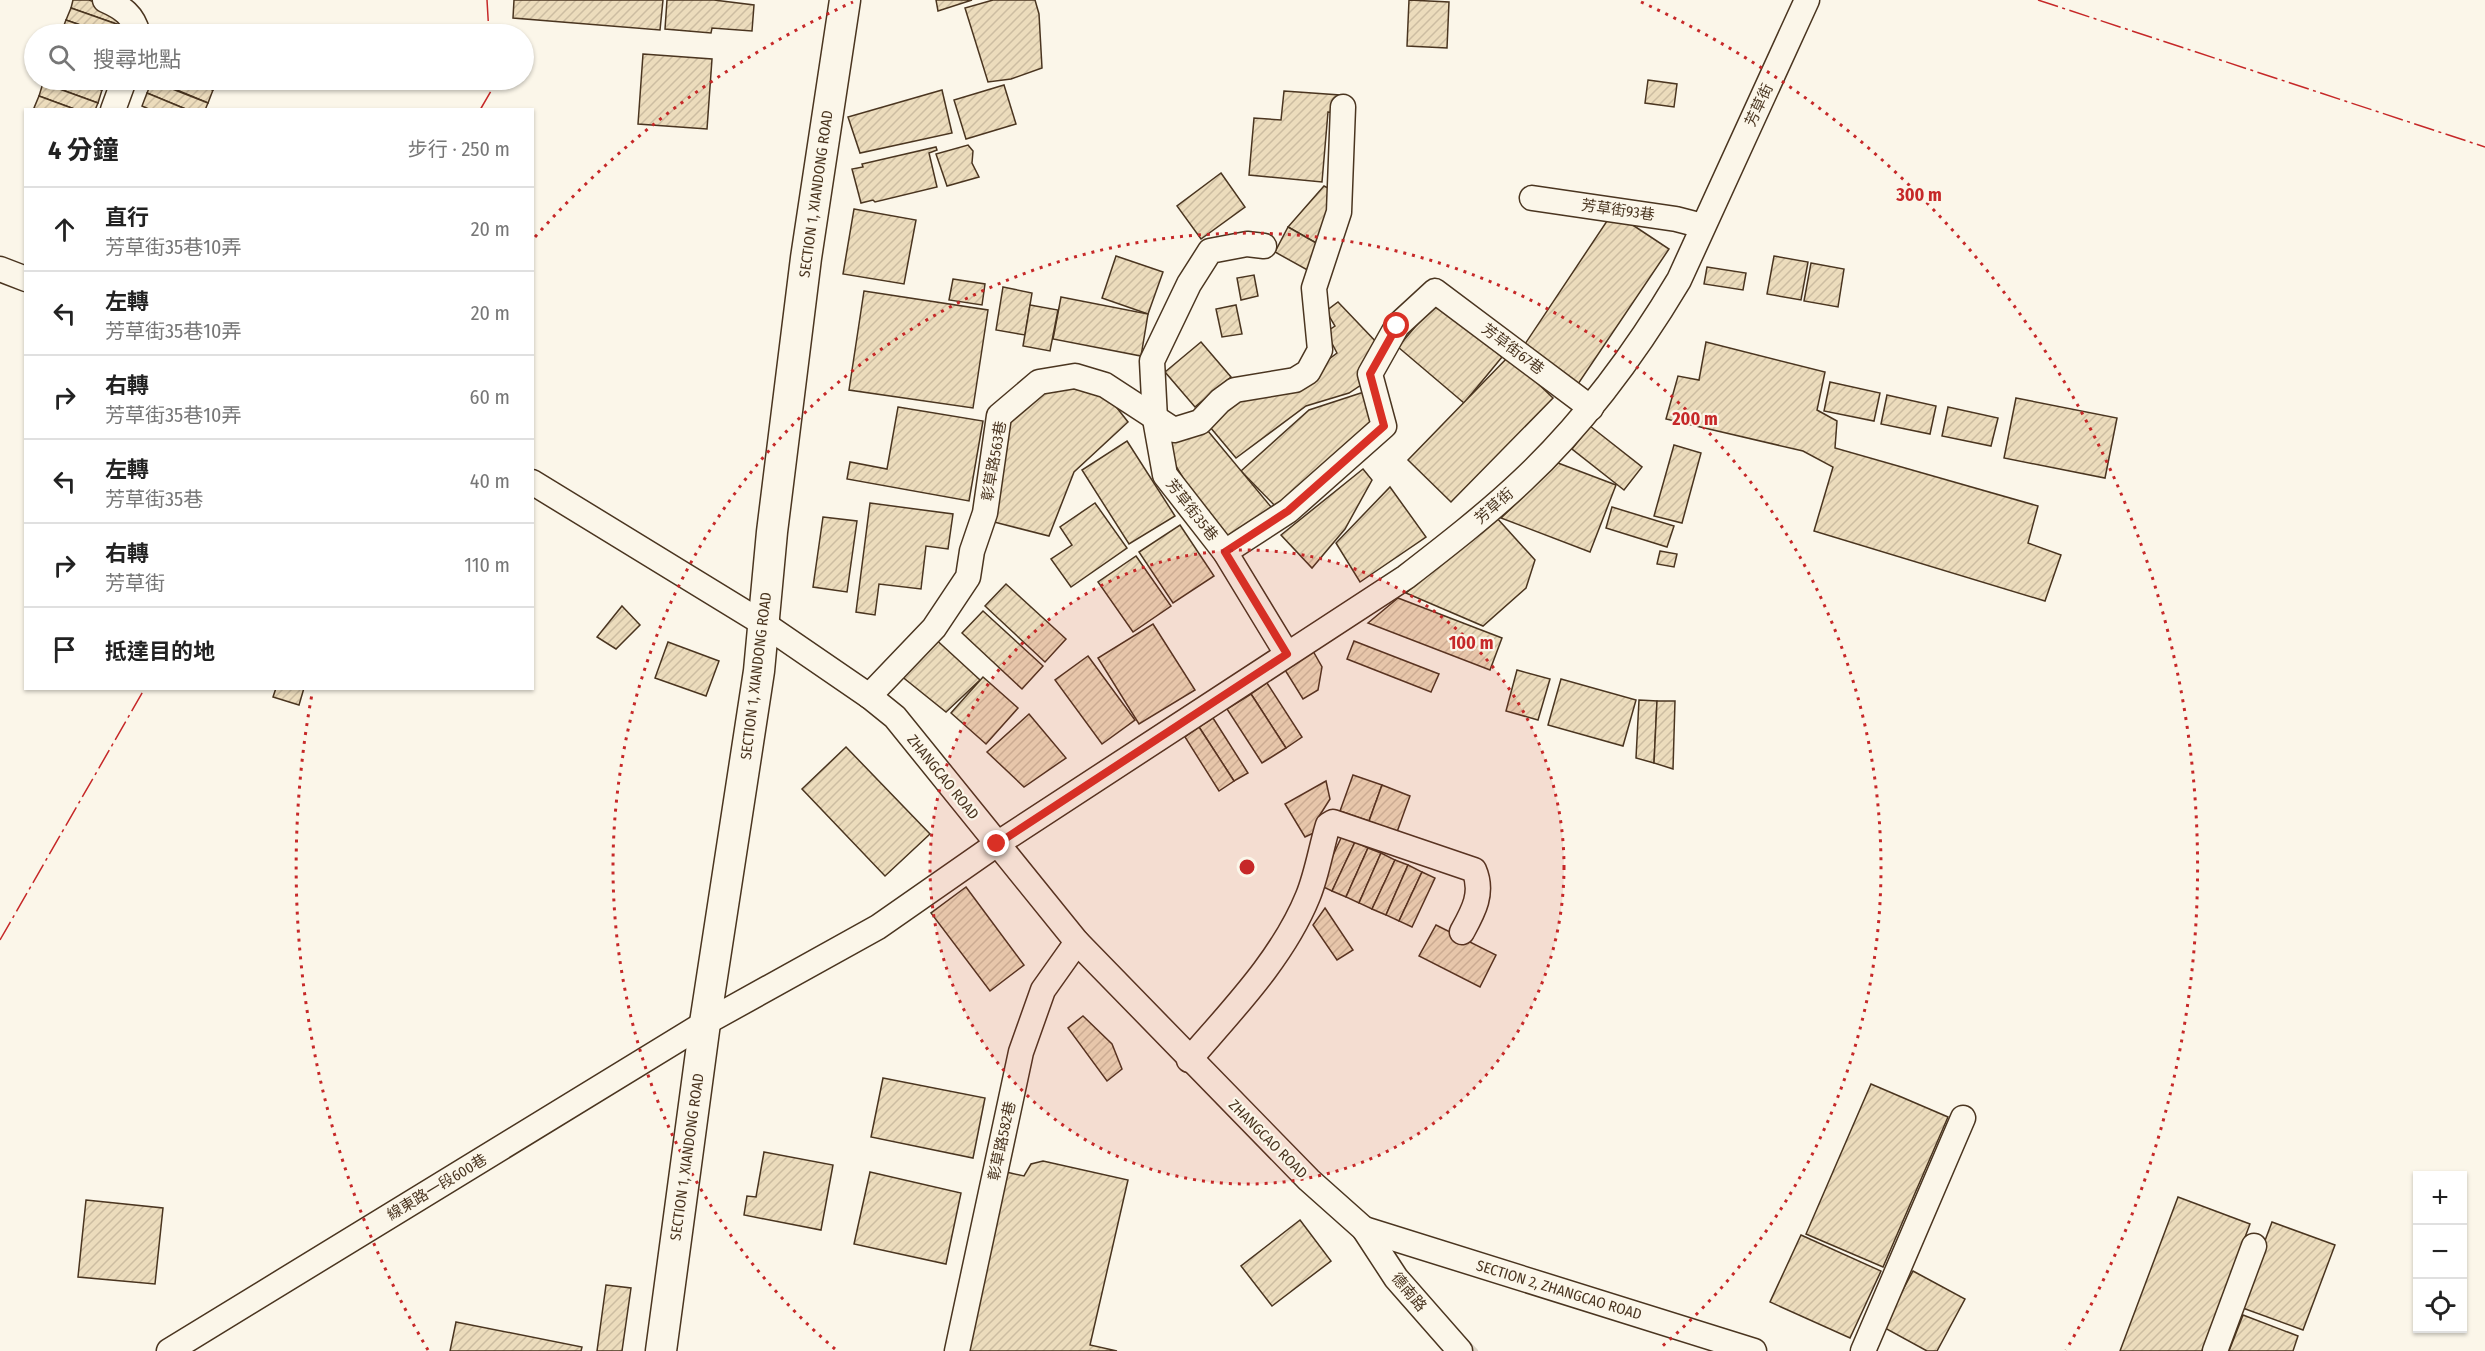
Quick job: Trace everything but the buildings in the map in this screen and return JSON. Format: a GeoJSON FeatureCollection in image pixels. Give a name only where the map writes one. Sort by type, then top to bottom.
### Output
{"type":"FeatureCollection","features":[{"type":"Feature","properties":{"kind":"main road","name":"SECTION 1, XIANDONG ROAD"},"geometry":{"type":"LineString","coordinates":[[661,1351],[705,1023],[764,624],[772,532],[806,258],[845,0]]}},
{"type":"Feature","properties":{"kind":"street"},"geometry":{"type":"LineString","coordinates":[[105,0],[123,8],[136,24]]}},
{"type":"Feature","properties":{"kind":"street","name":"芳草街"},"geometry":{"type":"LineString","coordinates":[[997,844],[1406,577],[1456,538],[1523,480],[1591,408],[1679,280],[1807,0]]}},
{"type":"Feature","properties":{"kind":"street"},"geometry":{"type":"LineString","coordinates":[[114,108],[120,90]]}},
{"type":"Feature","properties":{"kind":"street","name":"彰草路563巷"},"geometry":{"type":"LineString","coordinates":[[869,696],[934,628],[968,577],[972,551],[985,513],[999,416],[1039,382],[1075,376],[1105,385],[1174,430],[1200,422],[1220,401],[1235,390],[1295,380],[1308,372],[1320,350],[1314,288],[1339,212],[1343,107]]}},
{"type":"Feature","properties":{"kind":"street","name":"芳草街93巷"},"geometry":{"type":"LineString","coordinates":[[1532,198],[1676,219],[1703,226]]}},
{"type":"Feature","properties":{"kind":"street","name":"芳草街35巷"},"geometry":{"type":"LineString","coordinates":[[1264,246],[1247,244],[1210,251],[1189,284],[1152,361],[1155,419],[1165,475],[1225,552],[1287,654]]}},
{"type":"Feature","properties":{"kind":"street"},"geometry":{"type":"LineString","coordinates":[[0,269],[24,278]]}},
{"type":"Feature","properties":{"kind":"street","name":"芳草街67巷"},"geometry":{"type":"LineString","coordinates":[[1225,552],[1288,511],[1384,426],[1370,374],[1397,326],[1435,291],[1591,408]]}},
{"type":"Feature","properties":{"kind":"street","name":"ZHANGCAO ROAD"},"geometry":{"type":"LineString","coordinates":[[534,483],[764,624],[869,696],[895,717],[1077,942],[1189,1060],[1310,1180],[1364,1228]]}},
{"type":"Feature","properties":{"kind":"street"},"geometry":{"type":"LineString","coordinates":[[1189,1060],[1249,990],[1288,934],[1308,896],[1328,825],[1333,822],[1474,870],[1478,878],[1479,893],[1474,910],[1462,932]]}},
{"type":"Feature","properties":{"kind":"street","name":"線東路一段600巷"},"geometry":{"type":"LineString","coordinates":[[169,1351],[705,1023],[878,927],[997,844]]}},
{"type":"Feature","properties":{"kind":"street","name":"彰草路582巷"},"geometry":{"type":"LineString","coordinates":[[957,1351],[1021,1052],[1043,990],[1077,942]]}},
{"type":"Feature","properties":{"kind":"street"},"geometry":{"type":"LineString","coordinates":[[1863,1351],[1963,1118]]}},
{"type":"Feature","properties":{"kind":"street","name":"德南路"},"geometry":{"type":"LineString","coordinates":[[1364,1228],[1396,1278],[1460,1351]]}},
{"type":"Feature","properties":{"kind":"street","name":"SECTION 2, ZHANGCAO ROAD"},"geometry":{"type":"LineString","coordinates":[[1364,1228],[1754,1351]]}},
{"type":"Feature","properties":{"kind":"street"},"geometry":{"type":"LineString","coordinates":[[2215,1351],[2254,1246]]}},
{"type":"Feature","properties":{"kind":"waterway"},"geometry":{"type":"LineString","coordinates":[[1466,1342],[1475,1351]]}},
{"type":"Feature","properties":{"kind":"power"},"geometry":{"type":"LineString","coordinates":[[487,0],[488,24]]}},
{"type":"Feature","properties":{"kind":"power"},"geometry":{"type":"LineString","coordinates":[[2038,0],[2485,147]]}},
{"type":"Feature","properties":{"kind":"power"},"geometry":{"type":"LineString","coordinates":[[481,108],[491,90]]}},
{"type":"Feature","properties":{"kind":"power"},"geometry":{"type":"LineString","coordinates":[[0,940],[144,690]]}},
{"type":"Feature","properties":{"kind":"route"},"geometry":{"type":"LineString","coordinates":[[997,844],[1287,654],[1225,552],[1288,511],[1384,426],[1370,374],[1397,326]]}}]}
